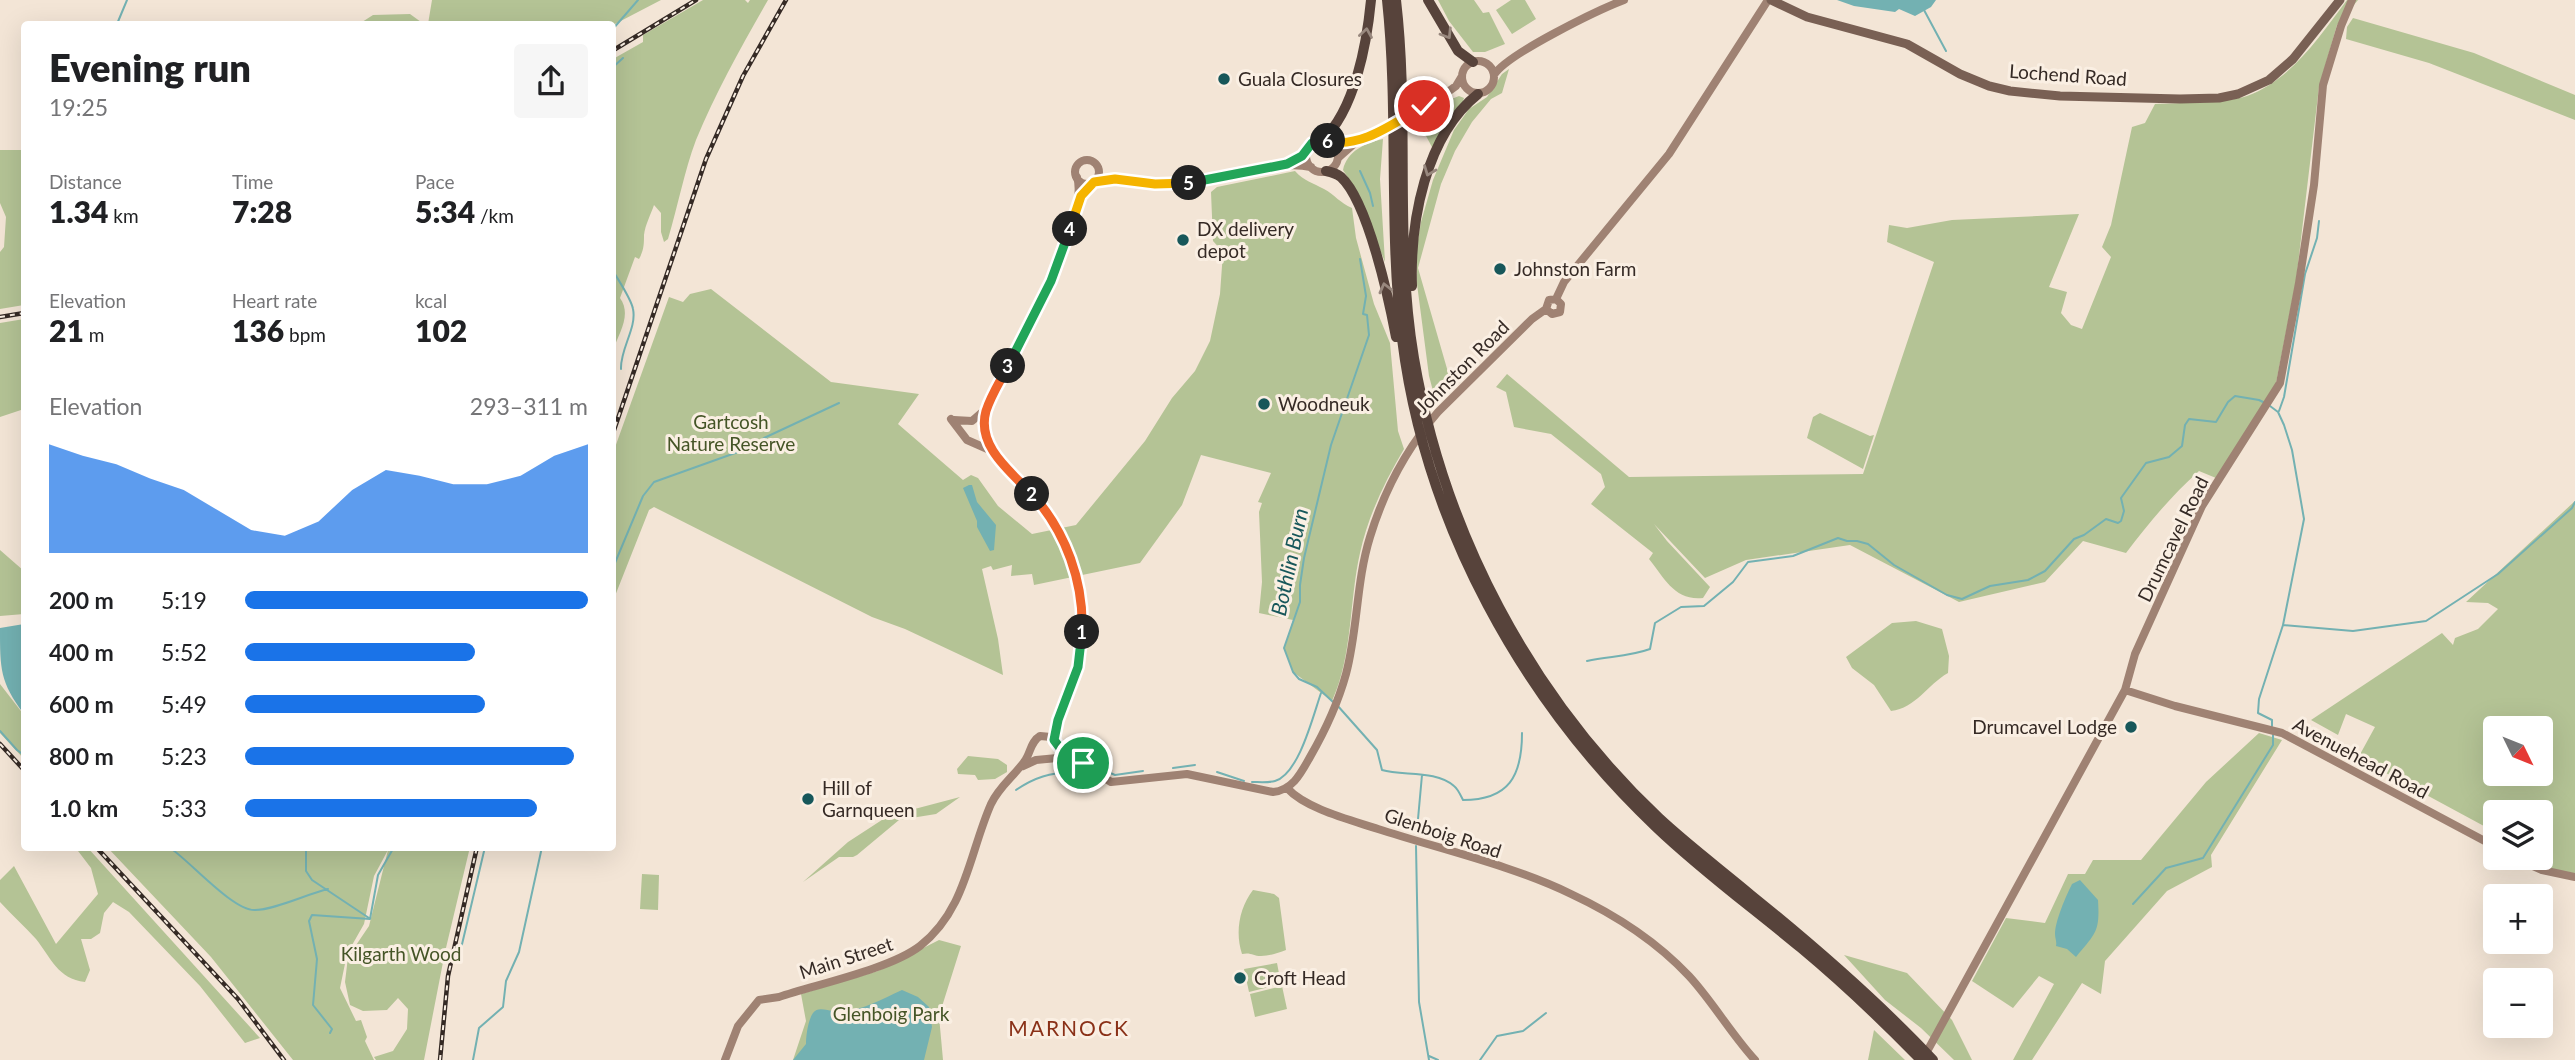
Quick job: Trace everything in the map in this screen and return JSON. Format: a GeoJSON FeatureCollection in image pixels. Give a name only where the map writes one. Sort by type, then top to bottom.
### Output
{"type":"FeatureCollection","features":[{"type":"Feature","properties":{"kind":"highway"},"geometry":{"type":"LineString","coordinates":[[1325,140],[1338,120],[1355,80],[1365,43],[1370,0]]}},
{"type":"Feature","properties":{"kind":"highway"},"geometry":{"type":"LineString","coordinates":[[1387,0],[1394,96],[1394,255],[1402,341],[1419,426]]}},
{"type":"Feature","properties":{"kind":"highway"},"geometry":{"type":"LineString","coordinates":[[1396,0],[1403,89],[1403,231],[1407,306],[1416,367],[1430,433],[1462,528],[1489,590],[1509,628],[1572,721],[1630,790],[1661,820],[1811,945],[1924,1057]]}},
{"type":"Feature","properties":{"kind":"highway"},"geometry":{"type":"LineString","coordinates":[[1428,0],[1458,51],[1473,62]]}},
{"type":"Feature","properties":{"kind":"highway"},"geometry":{"type":"LineString","coordinates":[[1430,433],[1412,305],[1412,239],[1421,195],[1434,157],[1473,92]]}},
{"type":"Feature","properties":{"kind":"highway"},"geometry":{"type":"LineString","coordinates":[[1326,171],[1337,174],[1343,180],[1366,226],[1381,271],[1419,426],[1454,534],[1500,629],[1538,690],[1572,736],[1657,828],[1805,951],[1924,1057]]}},
{"type":"Feature","properties":{"kind":"main road","name":"Lochend Road"},"geometry":{"type":"LineString","coordinates":[[1770,0],[1807,17],[1906,44],[1967,77],[2010,91],[2035,95],[2180,99],[2219,98],[2238,94],[2269,80],[2293,58],[2340,0]]}},
{"type":"Feature","properties":{"kind":"street"},"geometry":{"type":"LineString","coordinates":[[1494,75],[1511,58],[1592,14],[1624,0]]}},
{"type":"Feature","properties":{"kind":"street","name":"Johnston Road"},"geometry":{"type":"LineString","coordinates":[[1556,299],[1564,282],[1670,153],[1770,0]]}},
{"type":"Feature","properties":{"kind":"street","name":"Drumcavel Road"},"geometry":{"type":"LineString","coordinates":[[1924,1057],[2125,690],[2135,654],[2202,506],[2280,383],[2315,178],[2323,85],[2340,26],[2351,0]]}},
{"type":"Feature","properties":{"kind":"street"},"geometry":{"type":"LineString","coordinates":[[1077,177],[1082,183],[1115,179],[1155,184],[1205,181],[1287,164],[1326,171],[1356,142],[1456,86],[1465,67],[1473,62],[1511,58]]}},
{"type":"Feature","properties":{"kind":"street"},"geometry":{"type":"LineString","coordinates":[[1445,94],[1455,90],[1486,92],[1492,87],[1494,75],[1485,62]]}},
{"type":"Feature","properties":{"kind":"street"},"geometry":{"type":"LineString","coordinates":[[1462,76],[1463,85],[1473,92]]}},
{"type":"Feature","properties":{"kind":"street"},"geometry":{"type":"LineString","coordinates":[[1325,140],[1335,146],[1338,158]]}},
{"type":"Feature","properties":{"kind":"street"},"geometry":{"type":"LineString","coordinates":[[1287,164],[1307,151],[1312,143],[1325,140],[1356,142]]}},
{"type":"Feature","properties":{"kind":"street"},"geometry":{"type":"LineString","coordinates":[[1307,151],[1307,160],[1311,167]]}},
{"type":"Feature","properties":{"kind":"street"},"geometry":{"type":"LineString","coordinates":[[964,433],[965,427],[988,405],[1051,281],[1078,201],[1076,170],[1082,161],[1092,161],[1115,179]]}},
{"type":"Feature","properties":{"kind":"street"},"geometry":{"type":"LineString","coordinates":[[1078,201],[1099,174],[1098,167]]}},
{"type":"Feature","properties":{"kind":"street","name":"Johnston Road"},"geometry":{"type":"LineString","coordinates":[[1287,788],[1295,781],[1308,760],[1340,694],[1353,636],[1365,554],[1379,511],[1405,458],[1424,428],[1532,319],[1546,309],[1549,300],[1556,299],[1562,304],[1560,312],[1552,314],[1546,309]]}},
{"type":"Feature","properties":{"kind":"street"},"geometry":{"type":"LineString","coordinates":[[973,442],[983,439],[988,405]]}},
{"type":"Feature","properties":{"kind":"street"},"geometry":{"type":"LineString","coordinates":[[994,453],[981,423],[952,420],[967,440],[994,453],[1037,500],[1066,545],[1077,578],[1083,622],[1081,653],[1073,683],[1058,720],[1055,752],[1051,758]]}},
{"type":"Feature","properties":{"kind":"street","name":"Avenuehead Road"},"geometry":{"type":"LineString","coordinates":[[2125,690],[2175,706],[2281,733],[2483,840]]}},
{"type":"Feature","properties":{"kind":"street"},"geometry":{"type":"LineString","coordinates":[[1020,767],[1034,740],[1058,720]]}},
{"type":"Feature","properties":{"kind":"street"},"geometry":{"type":"LineString","coordinates":[[1043,735],[1101,778],[1116,783],[1153,776],[1187,774],[1208,776],[1256,790],[1273,792],[1287,788]]}},
{"type":"Feature","properties":{"kind":"street"},"geometry":{"type":"LineString","coordinates":[[1031,748],[1034,755],[1041,760]]}},
{"type":"Feature","properties":{"kind":"street"},"geometry":{"type":"LineString","coordinates":[[1020,767],[1051,758],[1070,757]]}},
{"type":"Feature","properties":{"kind":"street","name":"Main Street"},"geometry":{"type":"LineString","coordinates":[[725,1060],[738,1026],[759,1000],[779,997],[886,963],[906,955],[938,929],[955,905],[991,805],[1008,779],[1020,767]]}},
{"type":"Feature","properties":{"kind":"street","name":"Glenboig Road"},"geometry":{"type":"LineString","coordinates":[[1287,788],[1302,800],[1343,818],[1551,885],[1626,924],[1688,975],[1755,1060]]}},
{"type":"Feature","properties":{"kind":"street"},"geometry":{"type":"LineString","coordinates":[[2542,870],[2575,877]]}},
{"type":"Feature","properties":{"kind":"green space"},"geometry":{"type":"Polygon","coordinates":[[[432,0],[661,0],[616,23],[616,21],[428,21],[432,0]]]}},
{"type":"Feature","properties":{"kind":"green space"},"geometry":{"type":"Polygon","coordinates":[[[703,0],[745,0],[748,3],[750,0],[768,0],[712,104],[696,140],[668,239],[664,242],[661,213],[654,205],[644,235],[642,253],[639,259],[635,257],[620,298],[625,317],[616,343],[616,57],[643,42],[643,35],[703,0]]]}},
{"type":"Feature","properties":{"kind":"green space"},"geometry":{"type":"Polygon","coordinates":[[[1438,0],[1474,0],[1483,13],[1489,12],[1505,44],[1485,52],[1473,52],[1449,21],[1438,0]]]}},
{"type":"Feature","properties":{"kind":"green space"},"geometry":{"type":"Polygon","coordinates":[[[1511,0],[1525,0],[1536,19],[1512,34],[1496,10],[1511,0]]]}},
{"type":"Feature","properties":{"kind":"green space"},"geometry":{"type":"Polygon","coordinates":[[[2347,0],[2358,0],[2337,25],[2319,87],[2296,281],[2276,383],[2216,478],[2199,471],[2160,510],[2126,553],[2083,541],[2045,582],[1959,602],[1850,545],[1746,560],[1705,578],[1654,524],[1710,587],[1703,598],[1693,598],[1672,587],[1649,559],[1653,553],[1591,504],[1605,487],[1601,474],[1551,434],[1514,427],[1506,392],[1496,387],[1507,374],[1629,477],[1863,474],[1934,262],[1887,242],[1889,225],[1907,228],[1952,220],[2079,214],[2049,287],[2067,292],[2061,313],[2071,325],[2082,329],[2111,257],[2102,247],[2111,225],[2132,127],[2145,123],[2155,104],[2227,100],[2263,89],[2303,56],[2347,0]]]}},
{"type":"Feature","properties":{"kind":"green space"},"geometry":{"type":"Polygon","coordinates":[[[410,14],[420,21],[364,21],[373,15],[410,14]]]}},
{"type":"Feature","properties":{"kind":"green space"},"geometry":{"type":"Polygon","coordinates":[[[2353,18],[2474,53],[2575,95],[2575,120],[2429,63],[2346,39],[2347,27],[2353,18]]]}},
{"type":"Feature","properties":{"kind":"green space"},"geometry":{"type":"Polygon","coordinates":[[[1509,69],[1502,93],[1491,99],[1472,122],[1455,151],[1441,184],[1418,268],[1452,386],[1436,402],[1429,376],[1417,284],[1417,246],[1421,222],[1433,180],[1454,130],[1469,109],[1487,97],[1502,74],[1509,69]]]}},
{"type":"Feature","properties":{"kind":"green space"},"geometry":{"type":"Polygon","coordinates":[[[1459,96],[1464,98],[1462,104],[1433,149],[1418,121],[1444,102],[1459,96]]]}},
{"type":"Feature","properties":{"kind":"green space"},"geometry":{"type":"Polygon","coordinates":[[[1383,139],[1380,179],[1385,262],[1356,190],[1343,170],[1348,158],[1358,149],[1383,139]]]}},
{"type":"Feature","properties":{"kind":"green space"},"geometry":{"type":"Polygon","coordinates":[[[0,150],[21,150],[21,306],[0,309],[0,252],[4,247],[6,217],[0,203],[0,150]]]}},
{"type":"Feature","properties":{"kind":"green space","name":"Gartcosh Nature Reserve"},"geometry":{"type":"Polygon","coordinates":[[[1295,171],[1305,180],[1328,191],[1352,208],[1356,238],[1374,304],[1390,343],[1398,431],[1404,449],[1378,499],[1363,539],[1356,571],[1344,665],[1332,701],[1293,672],[1284,648],[1293,620],[1259,613],[1262,582],[1259,512],[1262,503],[1258,502],[1271,473],[1201,455],[1182,505],[1140,563],[1034,585],[1032,574],[1011,576],[1012,565],[993,570],[991,566],[982,569],[1003,675],[905,629],[872,617],[654,507],[649,510],[616,593],[616,445],[669,297],[683,302],[690,294],[711,289],[831,382],[919,394],[898,424],[963,480],[971,475],[978,478],[998,506],[1032,534],[1076,525],[1145,441],[1172,398],[1195,371],[1210,341],[1220,294],[1223,252],[1213,241],[1211,192],[1217,187],[1295,171]]]}},
{"type":"Feature","properties":{"kind":"green space"},"geometry":{"type":"Polygon","coordinates":[[[21,320],[21,410],[0,417],[0,323],[21,320]]]}},
{"type":"Feature","properties":{"kind":"green space"},"geometry":{"type":"Polygon","coordinates":[[[1820,413],[1870,436],[1874,435],[1863,469],[1807,438],[1813,417],[1820,413]]]}},
{"type":"Feature","properties":{"kind":"green space"},"geometry":{"type":"Polygon","coordinates":[[[2575,501],[2575,874],[2553,870],[2553,800],[2483,800],[2483,826],[2358,758],[2375,727],[2346,714],[2338,735],[2311,720],[2442,633],[2453,645],[2455,638],[2478,629],[2498,609],[2488,603],[2466,602],[2575,501]]]}},
{"type":"Feature","properties":{"kind":"green space"},"geometry":{"type":"Polygon","coordinates":[[[0,550],[21,568],[21,614],[0,616],[0,550]]]}},
{"type":"Feature","properties":{"kind":"green space"},"geometry":{"type":"Polygon","coordinates":[[[1916,621],[1942,629],[1949,656],[1948,673],[1908,705],[1891,711],[1874,685],[1852,668],[1846,657],[1892,623],[1916,621]]]}},
{"type":"Feature","properties":{"kind":"green space"},"geometry":{"type":"Polygon","coordinates":[[[0,684],[21,711],[21,756],[0,733],[0,684]]]}},
{"type":"Feature","properties":{"kind":"green space"},"geometry":{"type":"Polygon","coordinates":[[[2259,733],[2282,740],[2211,855],[2212,867],[2167,891],[2105,961],[2101,994],[2082,983],[2032,1060],[2013,1060],[2054,984],[2039,976],[2013,1008],[1972,981],[2006,918],[2045,923],[2068,874],[2085,874],[2093,860],[2141,860],[2206,782],[2259,733]]]}},
{"type":"Feature","properties":{"kind":"green space"},"geometry":{"type":"Polygon","coordinates":[[[968,756],[998,759],[1007,765],[1007,772],[995,779],[978,780],[975,775],[958,774],[957,769],[968,756]]]}},
{"type":"Feature","properties":{"kind":"green space"},"geometry":{"type":"Polygon","coordinates":[[[960,797],[936,814],[899,820],[857,855],[839,857],[803,882],[848,842],[888,816],[960,797]]]}},
{"type":"Feature","properties":{"kind":"green space"},"geometry":{"type":"Polygon","coordinates":[[[78,851],[91,851],[260,1038],[245,1043],[200,986],[129,912],[113,902],[104,913],[100,933],[91,939],[81,939],[90,970],[85,982],[68,977],[56,967],[36,939],[0,902],[0,880],[14,866],[56,944],[98,894],[91,868],[78,851]]]}},
{"type":"Feature","properties":{"kind":"green space"},"geometry":{"type":"Polygon","coordinates":[[[111,851],[387,851],[374,876],[364,924],[347,954],[340,988],[356,1021],[361,1020],[367,1037],[365,1041],[374,1060],[293,1060],[211,957],[111,851]]]}},
{"type":"Feature","properties":{"kind":"green space","name":"Kilgarth Wood"},"geometry":{"type":"Polygon","coordinates":[[[388,851],[469,851],[445,952],[424,1060],[376,1060],[374,1057],[393,1051],[407,1029],[408,1009],[398,998],[387,1010],[363,1011],[350,1005],[345,982],[348,957],[369,926],[388,851]]]}},
{"type":"Feature","properties":{"kind":"green space"},"geometry":{"type":"Polygon","coordinates":[[[642,874],[659,875],[658,910],[640,909],[642,874]]]}},
{"type":"Feature","properties":{"kind":"green space"},"geometry":{"type":"Polygon","coordinates":[[[1253,890],[1274,894],[1279,898],[1286,950],[1264,956],[1242,954],[1240,921],[1244,905],[1253,890]]]}},
{"type":"Feature","properties":{"kind":"green space","name":"Glenboig Park"},"geometry":{"type":"Polygon","coordinates":[[[939,940],[961,946],[939,1016],[943,1060],[793,1060],[806,1021],[801,994],[878,971],[939,940]]]}},
{"type":"Feature","properties":{"kind":"green space"},"geometry":{"type":"Polygon","coordinates":[[[1844,955],[1907,973],[1952,1020],[1972,1060],[1954,1060],[1921,1028],[1885,1000],[1844,955]]]}},
{"type":"Feature","properties":{"kind":"green space"},"geometry":{"type":"Polygon","coordinates":[[[1277,963],[1281,984],[1249,992],[1244,969],[1277,963]]]}},
{"type":"Feature","properties":{"kind":"green space"},"geometry":{"type":"Polygon","coordinates":[[[1282,986],[1287,1009],[1255,1017],[1250,994],[1282,986]]]}},
{"type":"Feature","properties":{"kind":"green space"},"geometry":{"type":"Polygon","coordinates":[[[1874,1030],[1905,1060],[1868,1060],[1874,1030]]]}},
{"type":"Feature","properties":{"kind":"water"},"geometry":{"type":"Polygon","coordinates":[[[1837,0],[1936,0],[1931,7],[1915,16],[1899,9],[1895,12],[1854,6],[1837,0]]]}},
{"type":"Feature","properties":{"kind":"water"},"geometry":{"type":"Polygon","coordinates":[[[972,485],[977,502],[996,525],[994,550],[990,551],[977,527],[963,488],[972,485]]]}},
{"type":"Feature","properties":{"kind":"water"},"geometry":{"type":"Polygon","coordinates":[[[21,624],[21,710],[10,693],[3,674],[0,628],[21,624]]]}},
{"type":"Feature","properties":{"kind":"water"},"geometry":{"type":"Polygon","coordinates":[[[2080,880],[2098,900],[2098,919],[2095,932],[2076,957],[2067,949],[2056,946],[2055,929],[2072,884],[2080,880]]]}},
{"type":"Feature","properties":{"kind":"water"},"geometry":{"type":"Polygon","coordinates":[[[902,990],[918,997],[929,1007],[932,1027],[924,1060],[793,1060],[806,1044],[811,1016],[815,1011],[852,1010],[902,990]]]}},
{"type":"Feature","properties":{"kind":"waterway"},"geometry":{"type":"LineString","coordinates":[[118,21],[127,0]]}},
{"type":"Feature","properties":{"kind":"waterway"},"geometry":{"type":"LineString","coordinates":[[616,25],[638,0]]}},
{"type":"Feature","properties":{"kind":"waterway"},"geometry":{"type":"LineString","coordinates":[[1924,10],[1946,51]]}},
{"type":"Feature","properties":{"kind":"waterway"},"geometry":{"type":"LineString","coordinates":[[616,64],[623,58]]}},
{"type":"Feature","properties":{"kind":"waterway","name":"Bothlin Burn"},"geometry":{"type":"LineString","coordinates":[[1360,171],[1373,206]]}},
{"type":"Feature","properties":{"kind":"waterway"},"geometry":{"type":"LineString","coordinates":[[2279,411],[2284,397],[2305,274],[2317,238],[2319,221]]}},
{"type":"Feature","properties":{"kind":"waterway","name":"Bothlin Burn"},"geometry":{"type":"LineString","coordinates":[[1333,702],[1317,687],[1299,679],[1293,672],[1284,648],[1300,602],[1304,558],[1331,445],[1369,335],[1367,315],[1363,314],[1366,296],[1360,259]]}},
{"type":"Feature","properties":{"kind":"waterway"},"geometry":{"type":"LineString","coordinates":[[616,276],[632,305],[634,316],[621,369]]}},
{"type":"Feature","properties":{"kind":"waterway","name":"Bothlin Burn"},"geometry":{"type":"LineString","coordinates":[[1587,661],[1650,649],[1655,623],[1681,607],[1704,606],[1733,582],[1748,562],[1793,556],[1838,538],[1868,544],[1894,565],[1947,595],[1962,599],[1990,586],[2028,580],[2045,571],[2074,539],[2106,519],[2118,523],[2121,521],[2124,511],[2121,498],[2146,463],[2169,457],[2182,446],[2185,425],[2189,419],[2216,422],[2228,402],[2235,396],[2265,403]]}},
{"type":"Feature","properties":{"kind":"waterway"},"geometry":{"type":"LineString","coordinates":[[616,560],[643,496],[654,482],[752,447],[764,438],[839,403]]}},
{"type":"Feature","properties":{"kind":"waterway","name":"Bothlin Burn"},"geometry":{"type":"LineString","coordinates":[[2270,406],[2278,412],[2292,450],[2304,519],[2283,625],[2353,631],[2426,621],[2498,574],[2572,508],[2575,502]]}},
{"type":"Feature","properties":{"kind":"waterway"},"geometry":{"type":"LineString","coordinates":[[2272,726],[2272,720],[2258,713],[2259,699],[2283,625]]}},
{"type":"Feature","properties":{"kind":"waterway"},"geometry":{"type":"LineString","coordinates":[[1252,782],[1275,781],[1291,768],[1304,743],[1321,693]]}},
{"type":"Feature","properties":{"kind":"waterway","name":"Bothlin Burn"},"geometry":{"type":"LineString","coordinates":[[1337,705],[1377,750],[1382,770],[1429,775],[1447,781],[1455,787],[1463,800],[1492,796],[1510,783],[1519,762],[1522,733]]}},
{"type":"Feature","properties":{"kind":"waterway"},"geometry":{"type":"LineString","coordinates":[[0,731],[21,753]]}},
{"type":"Feature","properties":{"kind":"waterway"},"geometry":{"type":"LineString","coordinates":[[2133,904],[2166,868],[2203,858],[2273,745],[2273,735]]}},
{"type":"Feature","properties":{"kind":"waterway"},"geometry":{"type":"LineString","coordinates":[[1173,768],[1195,765]]}},
{"type":"Feature","properties":{"kind":"waterway"},"geometry":{"type":"LineString","coordinates":[[1099,768],[1115,775],[1143,771]]}},
{"type":"Feature","properties":{"kind":"waterway"},"geometry":{"type":"LineString","coordinates":[[1016,790],[1043,776],[1072,772]]}},
{"type":"Feature","properties":{"kind":"waterway"},"geometry":{"type":"LineString","coordinates":[[1217,772],[1244,781]]}},
{"type":"Feature","properties":{"kind":"waterway"},"geometry":{"type":"LineString","coordinates":[[1417,830],[1422,775]]}},
{"type":"Feature","properties":{"kind":"waterway"},"geometry":{"type":"LineString","coordinates":[[1416,846],[1419,1002],[1429,1060]]}},
{"type":"Feature","properties":{"kind":"waterway"},"geometry":{"type":"LineString","coordinates":[[174,851],[235,903],[246,908],[255,910],[271,907],[328,889]]}},
{"type":"Feature","properties":{"kind":"waterway"},"geometry":{"type":"LineString","coordinates":[[306,851],[306,871],[312,880],[369,918]]}},
{"type":"Feature","properties":{"kind":"waterway"},"geometry":{"type":"LineString","coordinates":[[330,1033],[332,1029],[313,1005],[317,959],[309,921],[312,915],[370,919],[378,875],[392,851]]}},
{"type":"Feature","properties":{"kind":"waterway"},"geometry":{"type":"LineString","coordinates":[[459,957],[484,851]]}},
{"type":"Feature","properties":{"kind":"waterway"},"geometry":{"type":"LineString","coordinates":[[473,1060],[479,1028],[503,1007],[506,981],[519,952],[541,851]]}},
{"type":"Feature","properties":{"kind":"waterway"},"geometry":{"type":"LineString","coordinates":[[1480,1060],[1497,1036],[1523,1031],[1546,1013]]}},
{"type":"Feature","properties":{"kind":"waterway"},"geometry":{"type":"LineString","coordinates":[[1429,1056],[1438,1060]]}},
{"type":"Feature","properties":{"kind":"railway"},"geometry":{"type":"LineString","coordinates":[[616,49],[696,0]]}},
{"type":"Feature","properties":{"kind":"railway"},"geometry":{"type":"LineString","coordinates":[[616,424],[706,159],[743,76],[786,0]]}},
{"type":"Feature","properties":{"kind":"railway"},"geometry":{"type":"LineString","coordinates":[[0,317],[21,314]]}},
{"type":"Feature","properties":{"kind":"railway"},"geometry":{"type":"LineString","coordinates":[[0,744],[21,767]]}},
{"type":"Feature","properties":{"kind":"railway"},"geometry":{"type":"LineString","coordinates":[[100,851],[238,999],[284,1060]]}},
{"type":"Feature","properties":{"kind":"railway"},"geometry":{"type":"LineString","coordinates":[[440,1060],[448,976],[476,851]]}},
{"type":"Feature","properties":{"kind":"place","name":"Guala Closures"},"geometry":{"type":"Point","coordinates":[1224,79]}},
{"type":"Feature","properties":{"kind":"place","name":"DX delivery depot"},"geometry":{"type":"Point","coordinates":[1183,240]}},
{"type":"Feature","properties":{"kind":"place","name":"Johnston Farm"},"geometry":{"type":"Point","coordinates":[1500,269]}},
{"type":"Feature","properties":{"kind":"place","name":"Woodneuk"},"geometry":{"type":"Point","coordinates":[1264,404]}},
{"type":"Feature","properties":{"kind":"place","name":"Drumcavel Lodge"},"geometry":{"type":"Point","coordinates":[2131,727]}},
{"type":"Feature","properties":{"kind":"place","name":"Hill of Garnqueen"},"geometry":{"type":"Point","coordinates":[808,799]}},
{"type":"Feature","properties":{"kind":"place","name":"Croft Head"},"geometry":{"type":"Point","coordinates":[1240,978]}},
{"type":"Feature","properties":{"kind":"district","name":"MARNOCK"},"geometry":{"type":"Point","coordinates":[1069,1029]}},
{"type":"Feature","properties":{"kind":"route"},"geometry":{"type":"LineString","coordinates":[[1083,763],[1063,752],[1054,740],[1058,720],[1068,699],[1081,653],[1082,605],[1074,567],[1055,525],[1037,500],[994,453],[984,424],[988,405],[1051,281],[1078,201],[1093,182],[1104,179],[1155,184],[1205,181],[1287,164],[1302,156],[1312,143],[1322,140],[1356,142],[1424,106]]}}]}
